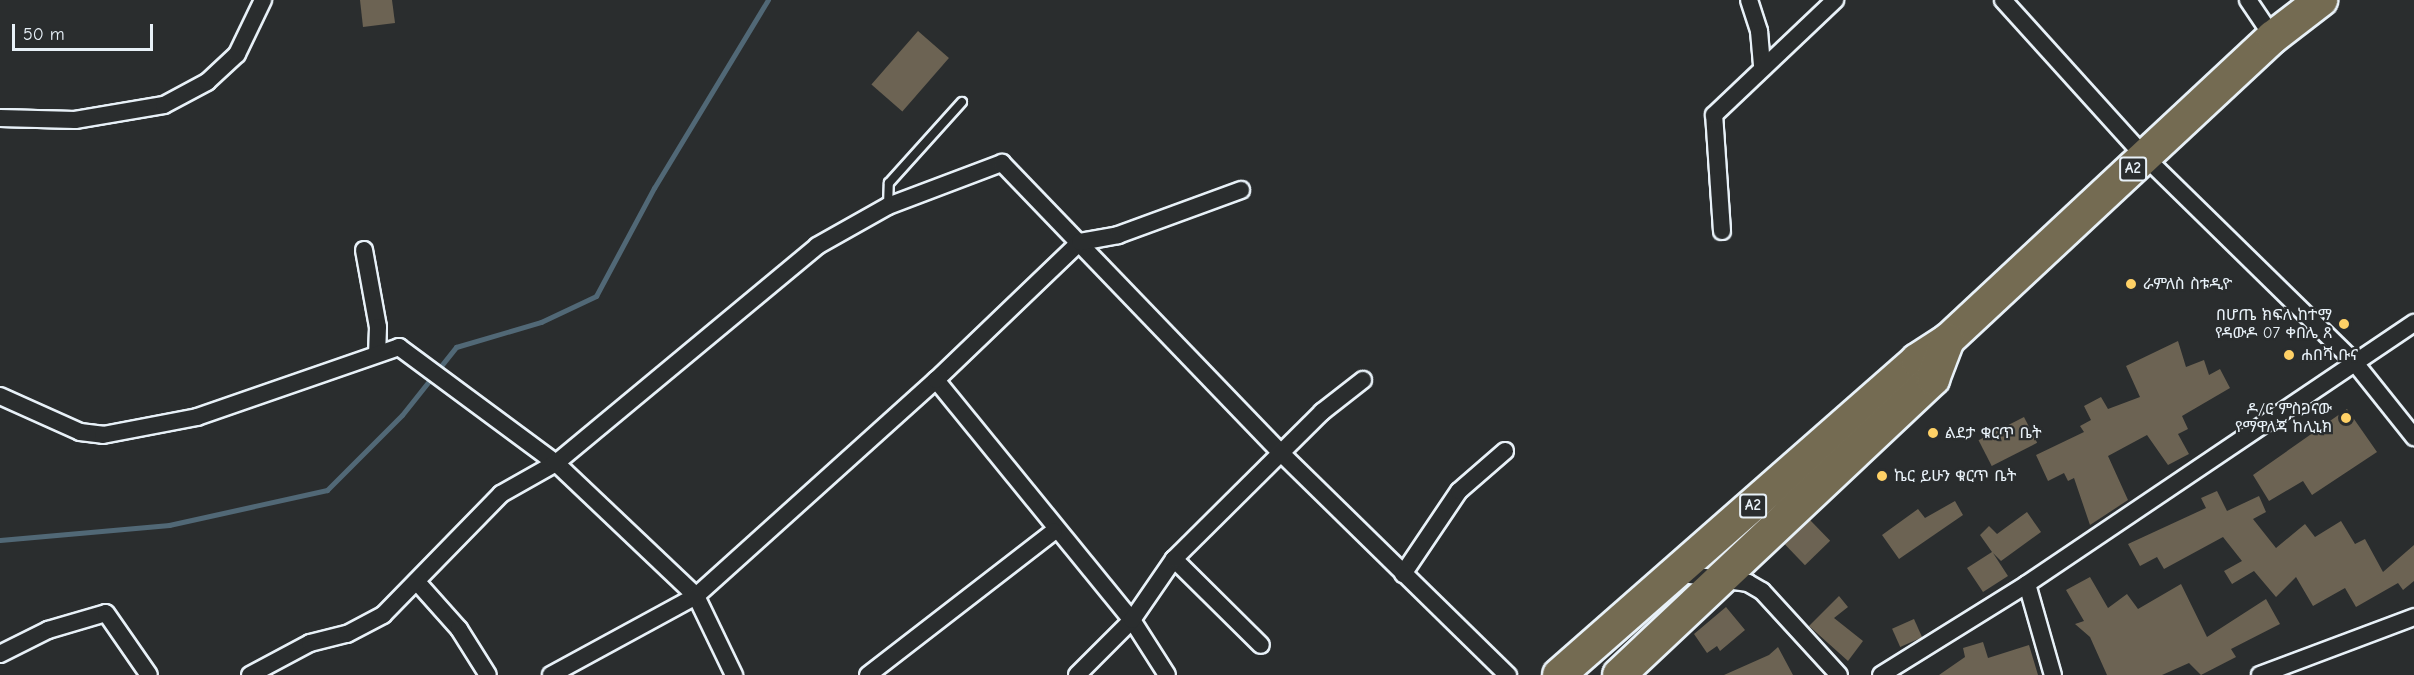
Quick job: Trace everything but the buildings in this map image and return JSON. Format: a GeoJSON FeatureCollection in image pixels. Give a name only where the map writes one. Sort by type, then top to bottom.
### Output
{"type":"FeatureCollection","features":[{"type":"Feature","properties":{"kind":"highway","name":"A2"},"geometry":{"type":"LineString","coordinates":[[1619,675],[1722,582],[1792,491],[1917,360],[1948,340],[2273,37],[2321,0]]}},
{"type":"Feature","properties":{"kind":"highway","name":"A2"},"geometry":{"type":"LineString","coordinates":[[1559,675],[1676,573],[1792,491]]}},
{"type":"Feature","properties":{"kind":"street"},"geometry":{"type":"LineString","coordinates":[[0,118],[75,120],[164,105],[207,82],[237,54],[263,0]]}},
{"type":"Feature","properties":{"kind":"street"},"geometry":{"type":"LineString","coordinates":[[1749,0],[1759,31],[1762,67]]}},
{"type":"Feature","properties":{"kind":"street"},"geometry":{"type":"LineString","coordinates":[[1722,231],[1714,115],[1835,0]]}},
{"type":"Feature","properties":{"kind":"street"},"geometry":{"type":"LineString","coordinates":[[2003,0],[2145,157],[2355,363],[2414,437]]}},
{"type":"Feature","properties":{"kind":"street"},"geometry":{"type":"LineString","coordinates":[[2248,0],[2273,37]]}},
{"type":"Feature","properties":{"kind":"street"},"geometry":{"type":"LineString","coordinates":[[250,675],[310,643],[347,634],[383,615],[418,583],[501,494],[556,463],[817,246],[888,206],[1002,163],[1283,455],[1508,675]]}},
{"type":"Feature","properties":{"kind":"street"},"geometry":{"type":"LineString","coordinates":[[551,675],[696,596],[936,380],[1080,242],[1118,235],[1240,190]]}},
{"type":"Feature","properties":{"kind":"street"},"geometry":{"type":"LineString","coordinates":[[364,250],[378,327],[376,352]]}},
{"type":"Feature","properties":{"kind":"street"},"geometry":{"type":"LineString","coordinates":[[1881,675],[2027,584],[2414,323]]}},
{"type":"Feature","properties":{"kind":"street"},"geometry":{"type":"LineString","coordinates":[[0,396],[80,432],[103,435],[197,417],[356,365],[376,352],[399,347],[556,463],[696,596],[734,675]]}},
{"type":"Feature","properties":{"kind":"street"},"geometry":{"type":"LineString","coordinates":[[936,380],[1016,472],[1054,531],[1132,620],[1167,675]]}},
{"type":"Feature","properties":{"kind":"street"},"geometry":{"type":"LineString","coordinates":[[1077,675],[1132,620],[1174,559],[1283,455],[1322,412],[1363,380]]}},
{"type":"Feature","properties":{"kind":"street"},"geometry":{"type":"LineString","coordinates":[[1403,574],[1460,491],[1505,451]]}},
{"type":"Feature","properties":{"kind":"street"},"geometry":{"type":"LineString","coordinates":[[868,675],[1054,531]]}},
{"type":"Feature","properties":{"kind":"street"},"geometry":{"type":"LineString","coordinates":[[1174,559],[1261,645]]}},
{"type":"Feature","properties":{"kind":"street"},"geometry":{"type":"LineString","coordinates":[[1676,573],[1722,582],[1748,584],[1779,606],[1839,675]]}},
{"type":"Feature","properties":{"kind":"street"},"geometry":{"type":"LineString","coordinates":[[418,583],[459,629],[488,675]]}},
{"type":"Feature","properties":{"kind":"street"},"geometry":{"type":"LineString","coordinates":[[2027,584],[2052,675]]}},
{"type":"Feature","properties":{"kind":"street"},"geometry":{"type":"LineString","coordinates":[[0,654],[48,630],[106,613],[149,675]]}},
{"type":"Feature","properties":{"kind":"street"},"geometry":{"type":"LineString","coordinates":[[2260,675],[2414,618]]}},
{"type":"Feature","properties":{"kind":"lane"},"geometry":{"type":"LineString","coordinates":[[888,206],[889,183],[962,102]]}},
{"type":"Feature","properties":{"kind":"waterway"},"geometry":{"type":"LineString","coordinates":[[0,540],[169,525],[327,490],[402,415],[456,347],[541,322],[596,296],[654,188],[768,0]]}},
{"type":"Feature","properties":{"kind":"place","name":"ራምለስ ስቱዲዮ"},"geometry":{"type":"Point","coordinates":[2131,284]}},
{"type":"Feature","properties":{"kind":"place","name":"በሆጤ ክፍለ ከተማ የዳውዶ 07 ቀበሌ ጸ"},"geometry":{"type":"Point","coordinates":[2344,324]}},
{"type":"Feature","properties":{"kind":"place","name":"ሐበሻ ቡና"},"geometry":{"type":"Point","coordinates":[2289,355]}},
{"type":"Feature","properties":{"kind":"place","name":"ዶ/ር ምስጋናው የማዋለጃ ከሊኒክ"},"geometry":{"type":"Point","coordinates":[2346,418]}},
{"type":"Feature","properties":{"kind":"place","name":"ልደታ ቁርጥ ቤት"},"geometry":{"type":"Point","coordinates":[1933,433]}},
{"type":"Feature","properties":{"kind":"place","name":"ኬር ይሁን ቁርጥ ቤት"},"geometry":{"type":"Point","coordinates":[1882,476]}}]}
